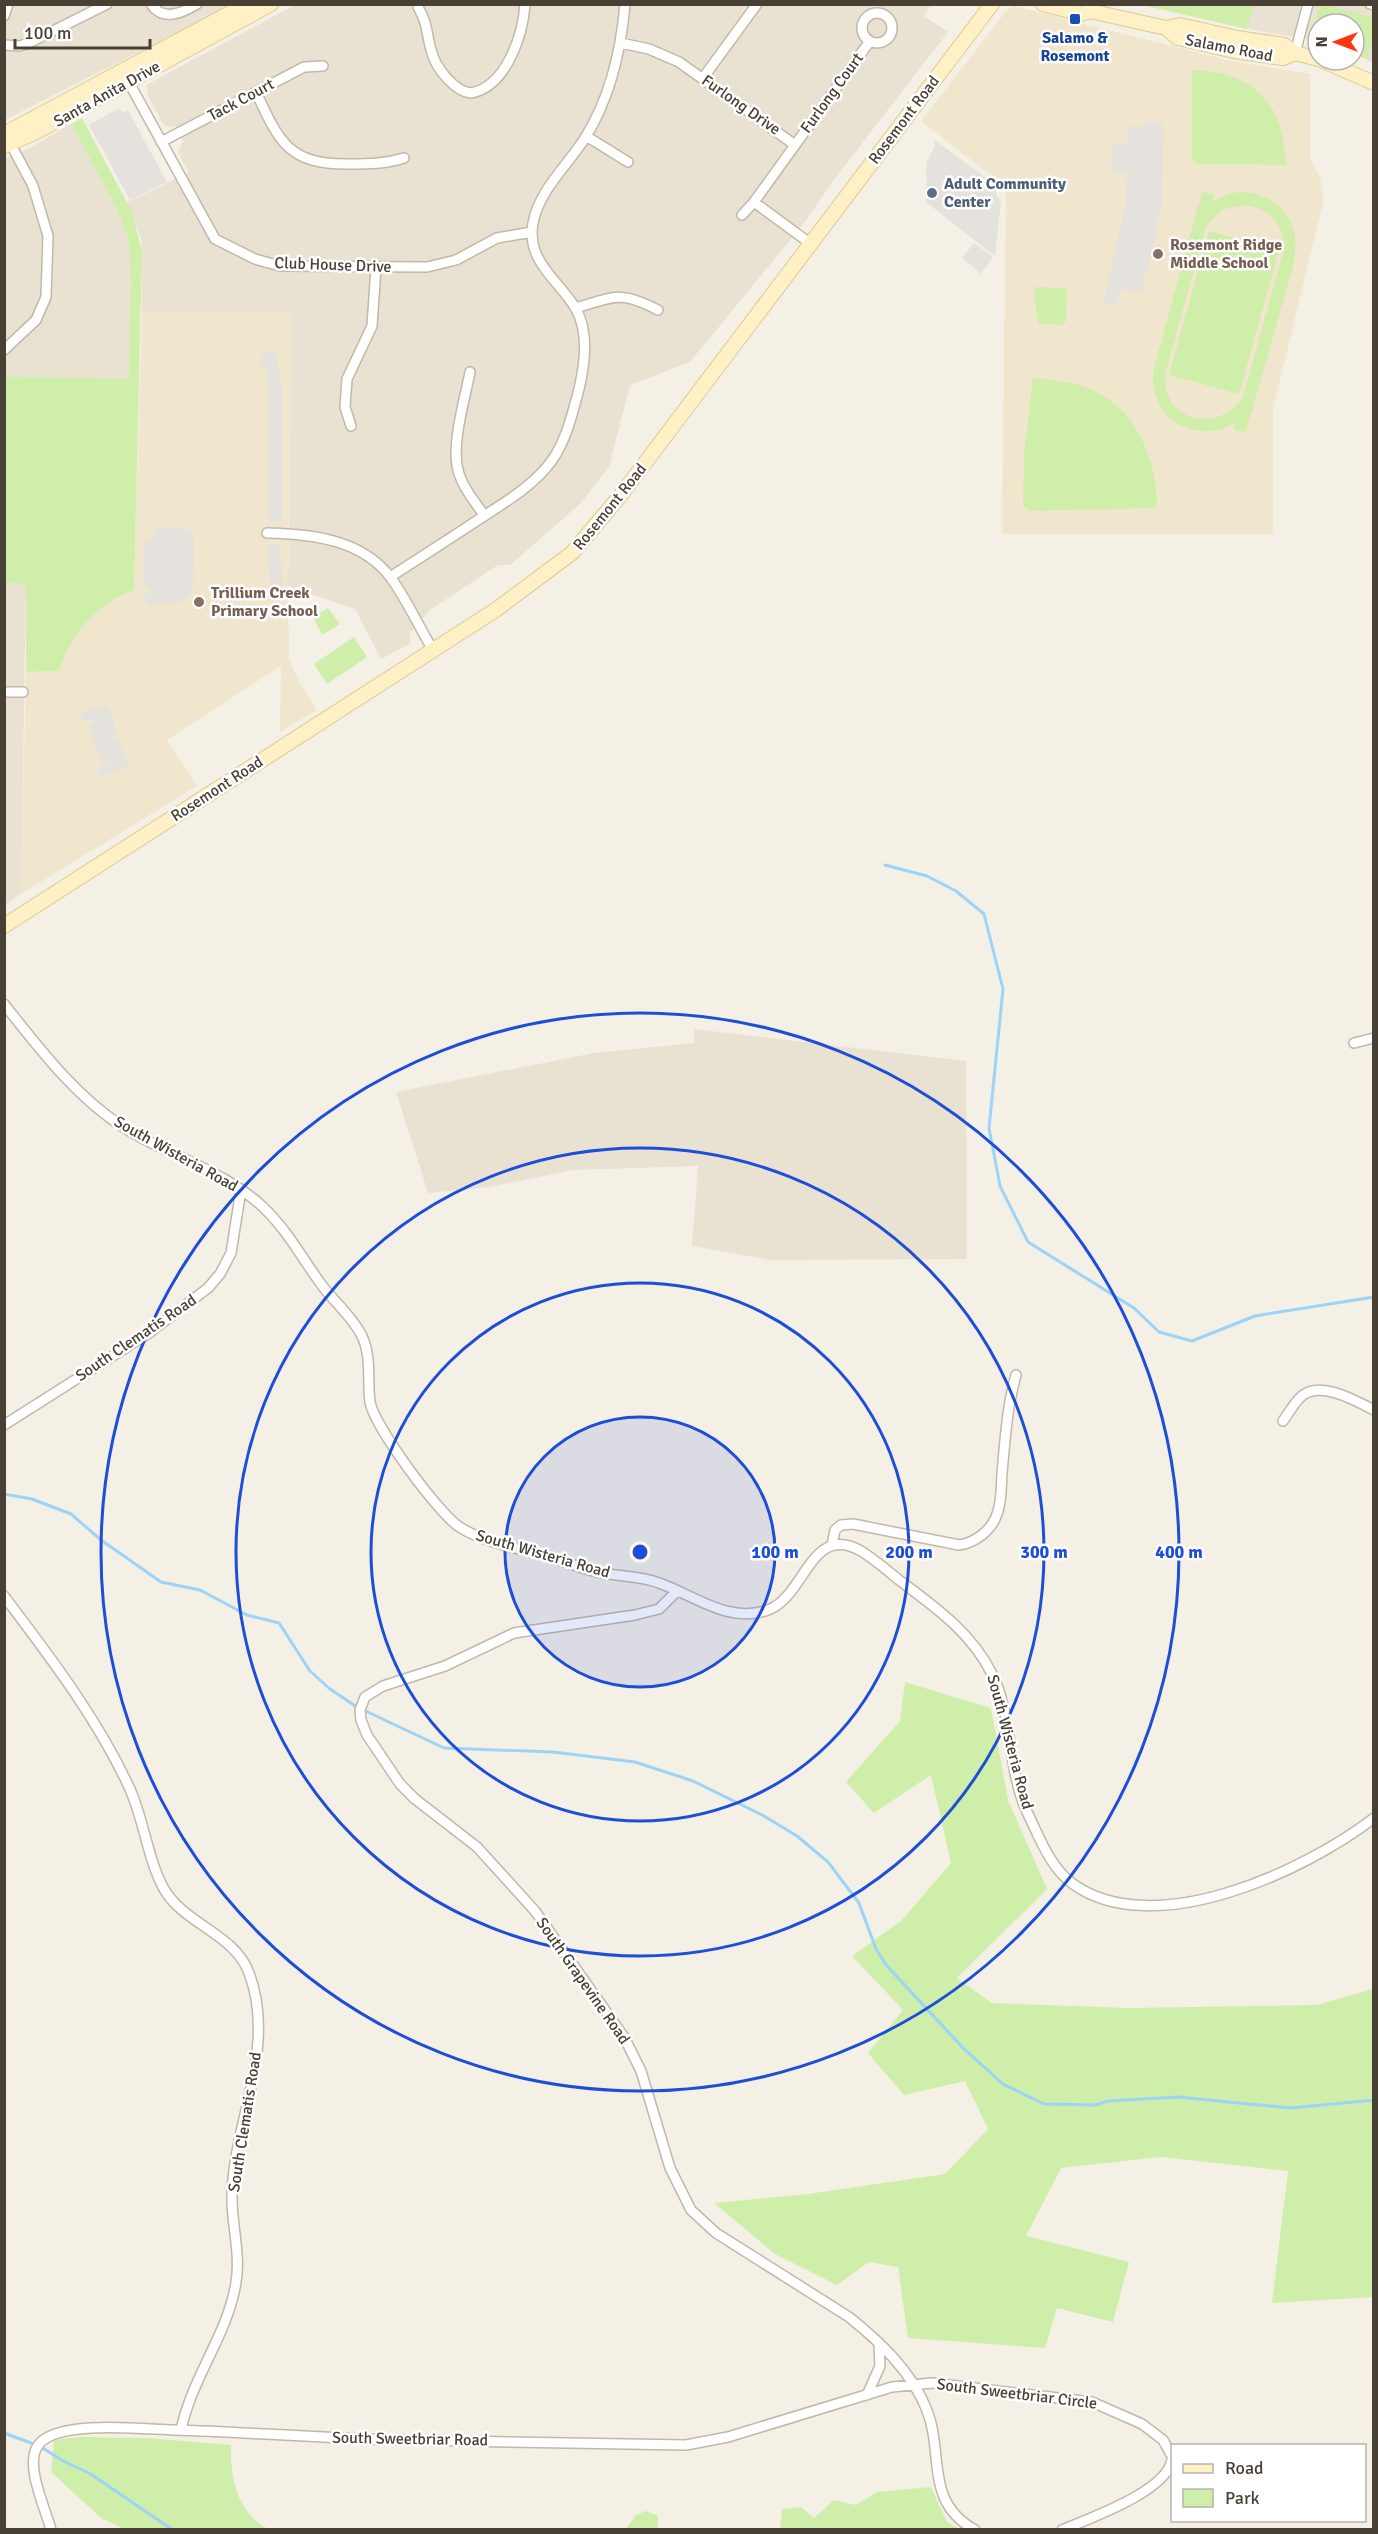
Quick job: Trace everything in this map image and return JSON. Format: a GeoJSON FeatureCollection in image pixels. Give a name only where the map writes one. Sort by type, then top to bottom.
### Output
{"type":"FeatureCollection","features":[{"type":"Feature","properties":{"kind":"main road","name":"Santa Anita Drive"},"geometry":{"type":"LineString","coordinates":[[126,77],[247,4]]}},
{"type":"Feature","properties":{"kind":"main road","name":"Santa Anita Drive"},"geometry":{"type":"LineString","coordinates":[[6,138],[271,4]]}},
{"type":"Feature","properties":{"kind":"main road","name":"Rosemont Road"},"geometry":{"type":"LineString","coordinates":[[4,926],[433,650],[530,586],[566,559],[588,537],[992,4]]}},
{"type":"Feature","properties":{"kind":"main road","name":"Salamo Road"},"geometry":{"type":"LineString","coordinates":[[1043,4],[1081,14],[1088,8],[1113,10],[1166,28],[1180,25],[1237,38],[1284,45],[1295,53],[1306,56]]}},
{"type":"Feature","properties":{"kind":"main road","name":"Salamo Road"},"geometry":{"type":"LineString","coordinates":[[1349,72],[1374,83]]}},
{"type":"Feature","properties":{"kind":"street"},"geometry":{"type":"LineString","coordinates":[[4,16],[8,4]]}},
{"type":"Feature","properties":{"kind":"street"},"geometry":{"type":"LineString","coordinates":[[4,45],[20,46],[107,4]]}},
{"type":"Feature","properties":{"kind":"street"},"geometry":{"type":"LineString","coordinates":[[151,4],[159,13],[171,15],[197,4]]}},
{"type":"Feature","properties":{"kind":"street"},"geometry":{"type":"LineString","coordinates":[[418,7],[427,22],[432,53],[438,65],[460,90],[471,93],[487,87],[507,62],[520,32],[525,4]]}},
{"type":"Feature","properties":{"kind":"street"},"geometry":{"type":"LineString","coordinates":[[390,577],[522,490],[547,467],[561,443],[575,404],[584,363],[584,333],[575,308],[543,269],[532,232],[536,212],[546,192],[586,136],[608,88],[621,43],[625,4]]}},
{"type":"Feature","properties":{"kind":"street"},"geometry":{"type":"LineString","coordinates":[[703,78],[757,4]]}},
{"type":"Feature","properties":{"kind":"street"},"geometry":{"type":"LineString","coordinates":[[1295,53],[1308,4]]}},
{"type":"Feature","properties":{"kind":"street","name":"Furlong Court"},"geometry":{"type":"LineString","coordinates":[[795,145],[870,41]]}},
{"type":"Feature","properties":{"kind":"street","name":"Furlong Drive"},"geometry":{"type":"LineString","coordinates":[[621,43],[664,54],[703,78],[795,145],[742,215]]}},
{"type":"Feature","properties":{"kind":"street","name":"Tack Court"},"geometry":{"type":"LineString","coordinates":[[162,142],[304,67],[323,66]]}},
{"type":"Feature","properties":{"kind":"street","name":"Club House Drive"},"geometry":{"type":"LineString","coordinates":[[126,77],[215,239],[255,259],[280,266],[439,266],[467,256],[497,238],[532,232]]}},
{"type":"Feature","properties":{"kind":"street"},"geometry":{"type":"LineString","coordinates":[[256,92],[278,138],[289,150],[304,159],[328,165],[387,164],[404,158]]}},
{"type":"Feature","properties":{"kind":"street"},"geometry":{"type":"LineString","coordinates":[[586,136],[628,162]]}},
{"type":"Feature","properties":{"kind":"street"},"geometry":{"type":"LineString","coordinates":[[4,350],[36,320],[46,297],[48,236],[33,186],[6,138]]}},
{"type":"Feature","properties":{"kind":"street"},"geometry":{"type":"LineString","coordinates":[[754,202],[811,244]]}},
{"type":"Feature","properties":{"kind":"street"},"geometry":{"type":"LineString","coordinates":[[351,426],[345,407],[347,379],[372,326],[376,267]]}},
{"type":"Feature","properties":{"kind":"street"},"geometry":{"type":"LineString","coordinates":[[575,308],[620,296],[639,300],[658,310]]}},
{"type":"Feature","properties":{"kind":"street"},"geometry":{"type":"LineString","coordinates":[[470,372],[458,440],[457,467],[464,485],[484,515]]}},
{"type":"Feature","properties":{"kind":"street"},"geometry":{"type":"LineString","coordinates":[[267,533],[306,534],[333,540],[370,559],[390,577],[433,650]]}},
{"type":"Feature","properties":{"kind":"street"},"geometry":{"type":"LineString","coordinates":[[4,692],[23,692]]}},
{"type":"Feature","properties":{"kind":"street","name":"South Wisteria Road"},"geometry":{"type":"LineString","coordinates":[[4,1004],[45,1054],[103,1112],[134,1134],[241,1190],[260,1204],[282,1228],[319,1282],[359,1331],[368,1355],[370,1403],[374,1416],[387,1438],[451,1520],[482,1537],[594,1571],[653,1581],[722,1610],[751,1614],[766,1611],[782,1603],[821,1550],[832,1545],[846,1545],[860,1550],[945,1615],[978,1649],[999,1688],[1013,1765],[1026,1808],[1057,1868],[1080,1888],[1109,1899],[1143,1906],[1176,1905],[1208,1899],[1271,1875],[1315,1854],[1344,1839],[1374,1818]]}},
{"type":"Feature","properties":{"kind":"street"},"geometry":{"type":"LineString","coordinates":[[1354,1043],[1374,1038]]}},
{"type":"Feature","properties":{"kind":"street","name":"South Clematis Road"},"geometry":{"type":"LineString","coordinates":[[4,1425],[149,1333],[208,1288],[220,1274],[231,1253],[241,1190]]}},
{"type":"Feature","properties":{"kind":"street"},"geometry":{"type":"LineString","coordinates":[[832,1545],[835,1530],[841,1525],[854,1524],[959,1545],[972,1541],[985,1532],[993,1523],[999,1508],[1008,1415],[1016,1375]]}},
{"type":"Feature","properties":{"kind":"street"},"geometry":{"type":"LineString","coordinates":[[1283,1421],[1302,1395],[1312,1391],[1351,1398],[1374,1410]]}},
{"type":"Feature","properties":{"kind":"street","name":"South Grapevine Road"},"geometry":{"type":"LineString","coordinates":[[677,1591],[659,1609],[635,1615],[514,1633],[445,1666],[383,1686],[365,1697],[360,1710],[361,1720],[367,1735],[400,1784],[415,1799],[477,1847],[535,1911],[624,2037],[641,2072],[670,2168],[691,2210],[716,2234],[849,2317],[879,2345],[914,2384],[926,2408],[932,2427],[938,2476],[947,2505],[959,2519],[975,2529]]}},
{"type":"Feature","properties":{"kind":"street","name":"South Clematis Road"},"geometry":{"type":"LineString","coordinates":[[4,1596],[68,1682],[115,1757],[131,1791],[165,1890],[181,1908],[236,1951],[249,1971],[254,1988],[258,2020],[254,2076],[232,2194],[237,2281],[228,2315],[193,2388],[181,2430]]}},
{"type":"Feature","properties":{"kind":"street"},"geometry":{"type":"LineString","coordinates":[[867,2395],[880,2366],[879,2345]]}},
{"type":"Feature","properties":{"kind":"street","name":"South Sweetbriar Road"},"geometry":{"type":"LineString","coordinates":[[51,2529],[33,2467],[35,2450],[40,2442],[54,2434],[74,2430],[181,2430],[365,2439],[686,2445],[728,2437],[867,2395],[914,2384]]}},
{"type":"Feature","properties":{"kind":"street","name":"South Sweetbriar Circle"},"geometry":{"type":"LineString","coordinates":[[914,2384],[942,2384],[1092,2402],[1142,2424],[1163,2440],[1171,2454]]}},
{"type":"Feature","properties":{"kind":"street","name":"South Sweetbriar Circle"},"geometry":{"type":"LineString","coordinates":[[1062,2529],[1113,2508],[1147,2489],[1163,2477],[1171,2461]]}},
{"type":"Feature","properties":{"kind":"shaded area"},"geometry":{"type":"Polygon","coordinates":[[[931,4],[924,16],[948,32],[830,185],[805,222],[690,362],[630,385],[609,467],[581,503],[510,565],[498,565],[430,610],[409,634],[411,641],[408,645],[381,659],[355,609],[288,586],[292,312],[142,312],[141,239],[127,202],[189,173],[178,152],[183,141],[175,126],[169,127],[162,123],[148,96],[146,85],[295,5],[931,4]]]}},
{"type":"Feature","properties":{"kind":"shaded area"},"geometry":{"type":"Polygon","coordinates":[[[5,5],[231,5],[5,120],[5,5]]]}},
{"type":"Feature","properties":{"kind":"shaded area"},"geometry":{"type":"Polygon","coordinates":[[[1254,5],[1373,5],[1373,63],[1366,59],[1366,12],[1306,12],[1306,39],[1247,29],[1254,5]]]}},
{"type":"Feature","properties":{"kind":"shaded area","name":"Rosemont Ridge Middle School"},"geometry":{"type":"Polygon","coordinates":[[[1013,6],[1231,61],[1310,74],[1310,159],[1320,177],[1324,199],[1273,409],[1273,534],[1002,534],[1006,187],[921,121],[1006,11],[1013,6]]]}},
{"type":"Feature","properties":{"kind":"shaded area"},"geometry":{"type":"Polygon","coordinates":[[[119,108],[122,113],[128,110],[167,182],[130,200],[89,125],[119,108]]]}},
{"type":"Feature","properties":{"kind":"shaded area"},"geometry":{"type":"Polygon","coordinates":[[[1145,122],[1163,122],[1162,204],[1157,229],[1141,292],[1122,289],[1117,304],[1103,303],[1126,203],[1127,173],[1111,173],[1111,145],[1128,145],[1128,126],[1144,127],[1145,122]]]}},
{"type":"Feature","properties":{"kind":"shaded area"},"geometry":{"type":"Polygon","coordinates":[[[71,124],[117,209],[128,238],[131,266],[129,379],[5,377],[5,158],[30,148],[71,124]]]}},
{"type":"Feature","properties":{"kind":"shaded area"},"geometry":{"type":"Polygon","coordinates":[[[935,140],[997,186],[996,194],[1001,201],[995,256],[927,203],[926,163],[934,148],[935,140]]]}},
{"type":"Feature","properties":{"kind":"shaded area"},"geometry":{"type":"Polygon","coordinates":[[[974,243],[993,257],[981,274],[962,258],[974,243]]]}},
{"type":"Feature","properties":{"kind":"shaded area","name":"Trillium Creek Primary School"},"geometry":{"type":"Polygon","coordinates":[[[292,311],[288,560],[289,658],[297,678],[317,710],[280,732],[281,666],[167,740],[197,786],[21,894],[26,672],[59,671],[67,648],[84,624],[100,608],[134,589],[142,312],[292,311]]]}},
{"type":"Feature","properties":{"kind":"shaded area"},"geometry":{"type":"Polygon","coordinates":[[[276,350],[282,389],[282,521],[268,521],[269,388],[268,376],[260,363],[264,352],[276,350]]]}},
{"type":"Feature","properties":{"kind":"shaded area"},"geometry":{"type":"Polygon","coordinates":[[[160,527],[184,527],[192,532],[194,537],[193,589],[191,595],[183,601],[147,606],[143,595],[150,592],[151,587],[143,585],[144,541],[151,541],[154,530],[160,527]]]}},
{"type":"Feature","properties":{"kind":"shaded area"},"geometry":{"type":"Polygon","coordinates":[[[267,545],[280,545],[283,590],[271,592],[267,545]]]}},
{"type":"Feature","properties":{"kind":"shaded area"},"geometry":{"type":"Polygon","coordinates":[[[5,583],[26,584],[21,894],[5,905],[5,583]]]}},
{"type":"Feature","properties":{"kind":"shaded area"},"geometry":{"type":"Polygon","coordinates":[[[108,705],[117,734],[110,738],[118,737],[129,765],[101,778],[97,768],[108,762],[107,760],[101,762],[88,726],[94,724],[94,720],[82,721],[80,713],[108,705]]]}},
{"type":"Feature","properties":{"kind":"shaded area"},"geometry":{"type":"Polygon","coordinates":[[[694,1029],[966,1061],[967,1259],[771,1260],[692,1246],[698,1166],[573,1170],[489,1187],[428,1193],[396,1092],[594,1053],[694,1043],[694,1029]]]}},
{"type":"Feature","properties":{"kind":"green space"},"geometry":{"type":"Polygon","coordinates":[[[1254,4],[1247,29],[1142,5],[1254,4]]]}},
{"type":"Feature","properties":{"kind":"green space"},"geometry":{"type":"Polygon","coordinates":[[[1320,4],[1353,12],[1318,12],[1320,4]]]}},
{"type":"Feature","properties":{"kind":"green space"},"geometry":{"type":"Polygon","coordinates":[[[1366,15],[1373,17],[1373,37],[1367,59],[1366,15]]]}},
{"type":"Feature","properties":{"kind":"green space"},"geometry":{"type":"Polygon","coordinates":[[[1192,70],[1233,77],[1261,95],[1272,108],[1279,124],[1286,165],[1198,164],[1192,158],[1192,70]]]}},
{"type":"Feature","properties":{"kind":"green space"},"geometry":{"type":"Polygon","coordinates":[[[82,118],[132,212],[142,252],[134,590],[108,604],[87,622],[71,644],[59,671],[26,672],[26,584],[5,583],[5,377],[129,378],[131,266],[128,238],[117,209],[71,124],[82,118]]]}},
{"type":"Feature","properties":{"kind":"green space"},"geometry":{"type":"Polygon","coordinates":[[[1202,192],[1214,195],[1212,202],[1222,196],[1244,192],[1255,194],[1275,204],[1283,211],[1294,231],[1294,263],[1246,432],[1234,430],[1235,423],[1219,429],[1204,431],[1189,429],[1176,422],[1157,400],[1153,385],[1154,368],[1202,192]],[[1242,205],[1222,210],[1206,226],[1166,371],[1166,388],[1171,401],[1180,411],[1191,417],[1205,419],[1218,417],[1232,409],[1243,397],[1283,253],[1279,226],[1274,219],[1260,209],[1242,205]]]}},
{"type":"Feature","properties":{"kind":"green space"},"geometry":{"type":"Polygon","coordinates":[[[1209,231],[1279,250],[1239,394],[1169,375],[1209,231]]]}},
{"type":"Feature","properties":{"kind":"green space"},"geometry":{"type":"Polygon","coordinates":[[[1036,287],[1067,288],[1066,320],[1063,325],[1038,323],[1034,295],[1036,287]]]}},
{"type":"Feature","properties":{"kind":"green space"},"geometry":{"type":"Polygon","coordinates":[[[1033,378],[1083,386],[1101,394],[1116,405],[1140,435],[1147,452],[1153,470],[1157,508],[1029,511],[1023,505],[1024,454],[1033,378]]]}},
{"type":"Feature","properties":{"kind":"green space"},"geometry":{"type":"Polygon","coordinates":[[[328,608],[340,624],[322,635],[313,617],[328,608]]]}},
{"type":"Feature","properties":{"kind":"green space"},"geometry":{"type":"Polygon","coordinates":[[[354,637],[367,657],[327,684],[314,664],[354,637]]]}},
{"type":"Feature","properties":{"kind":"green space"},"geometry":{"type":"Polygon","coordinates":[[[905,1682],[991,1708],[1008,1800],[1047,1889],[957,1978],[992,2003],[1129,2008],[1317,2005],[1373,1989],[1373,2297],[1272,2303],[1288,2171],[1161,2157],[1061,2168],[1026,2236],[1129,2262],[1113,2322],[1057,2308],[1045,2348],[908,2338],[898,2267],[869,2262],[837,2285],[775,2254],[714,2203],[808,2194],[945,2174],[988,2129],[965,2081],[904,2095],[868,2053],[903,2010],[852,1956],[901,1921],[951,1863],[931,1775],[874,1813],[846,1782],[900,1721],[905,1682]]]}},
{"type":"Feature","properties":{"kind":"green space"},"geometry":{"type":"Polygon","coordinates":[[[81,2437],[148,2438],[231,2445],[234,2481],[242,2504],[257,2522],[268,2529],[124,2529],[101,2518],[51,2472],[54,2440],[81,2437]]]}},
{"type":"Feature","properties":{"kind":"green space"},"geometry":{"type":"Polygon","coordinates":[[[931,2487],[947,2522],[959,2529],[780,2529],[782,2509],[801,2507],[814,2518],[834,2500],[856,2505],[877,2492],[931,2487]]]}},
{"type":"Feature","properties":{"kind":"green space"},"geometry":{"type":"Polygon","coordinates":[[[646,2511],[658,2516],[658,2529],[626,2529],[636,2515],[646,2511]]]}},
{"type":"Feature","properties":{"kind":"waterway"},"geometry":{"type":"LineString","coordinates":[[885,865],[927,876],[956,891],[984,914],[1003,989],[989,1128],[1000,1186],[1028,1242],[1134,1308],[1159,1332],[1192,1341],[1255,1316],[1374,1297]]}},
{"type":"Feature","properties":{"kind":"waterway"},"geometry":{"type":"LineString","coordinates":[[4,1494],[32,1499],[71,1514],[101,1540],[161,1582],[200,1590],[247,1615],[279,1623],[310,1671],[330,1689],[357,1707],[444,1748],[553,1752],[635,1762],[693,1781],[764,1816],[797,1836],[828,1862],[859,1903],[876,1949],[887,1966],[964,2049],[1003,2084],[1044,2104],[1096,2105],[1108,2101],[1178,2097],[1291,2108],[1374,2100]]}},
{"type":"Feature","properties":{"kind":"waterway"},"geometry":{"type":"LineString","coordinates":[[4,2433],[31,2443]]}},
{"type":"Feature","properties":{"kind":"waterway"},"geometry":{"type":"LineString","coordinates":[[41,2447],[89,2473],[173,2530]]}},
{"type":"Feature","properties":{"kind":"place","name":"Salamo & Rosemont"},"geometry":{"type":"Point","coordinates":[1075,19]}},
{"type":"Feature","properties":{"kind":"place","name":"Adult Community Center"},"geometry":{"type":"Point","coordinates":[932,193]}},
{"type":"Feature","properties":{"kind":"place","name":"Rosemont Ridge Middle School"},"geometry":{"type":"Point","coordinates":[1158,254]}},
{"type":"Feature","properties":{"kind":"place","name":"Trillium Creek Primary School"},"geometry":{"type":"Point","coordinates":[199,602]}}]}
